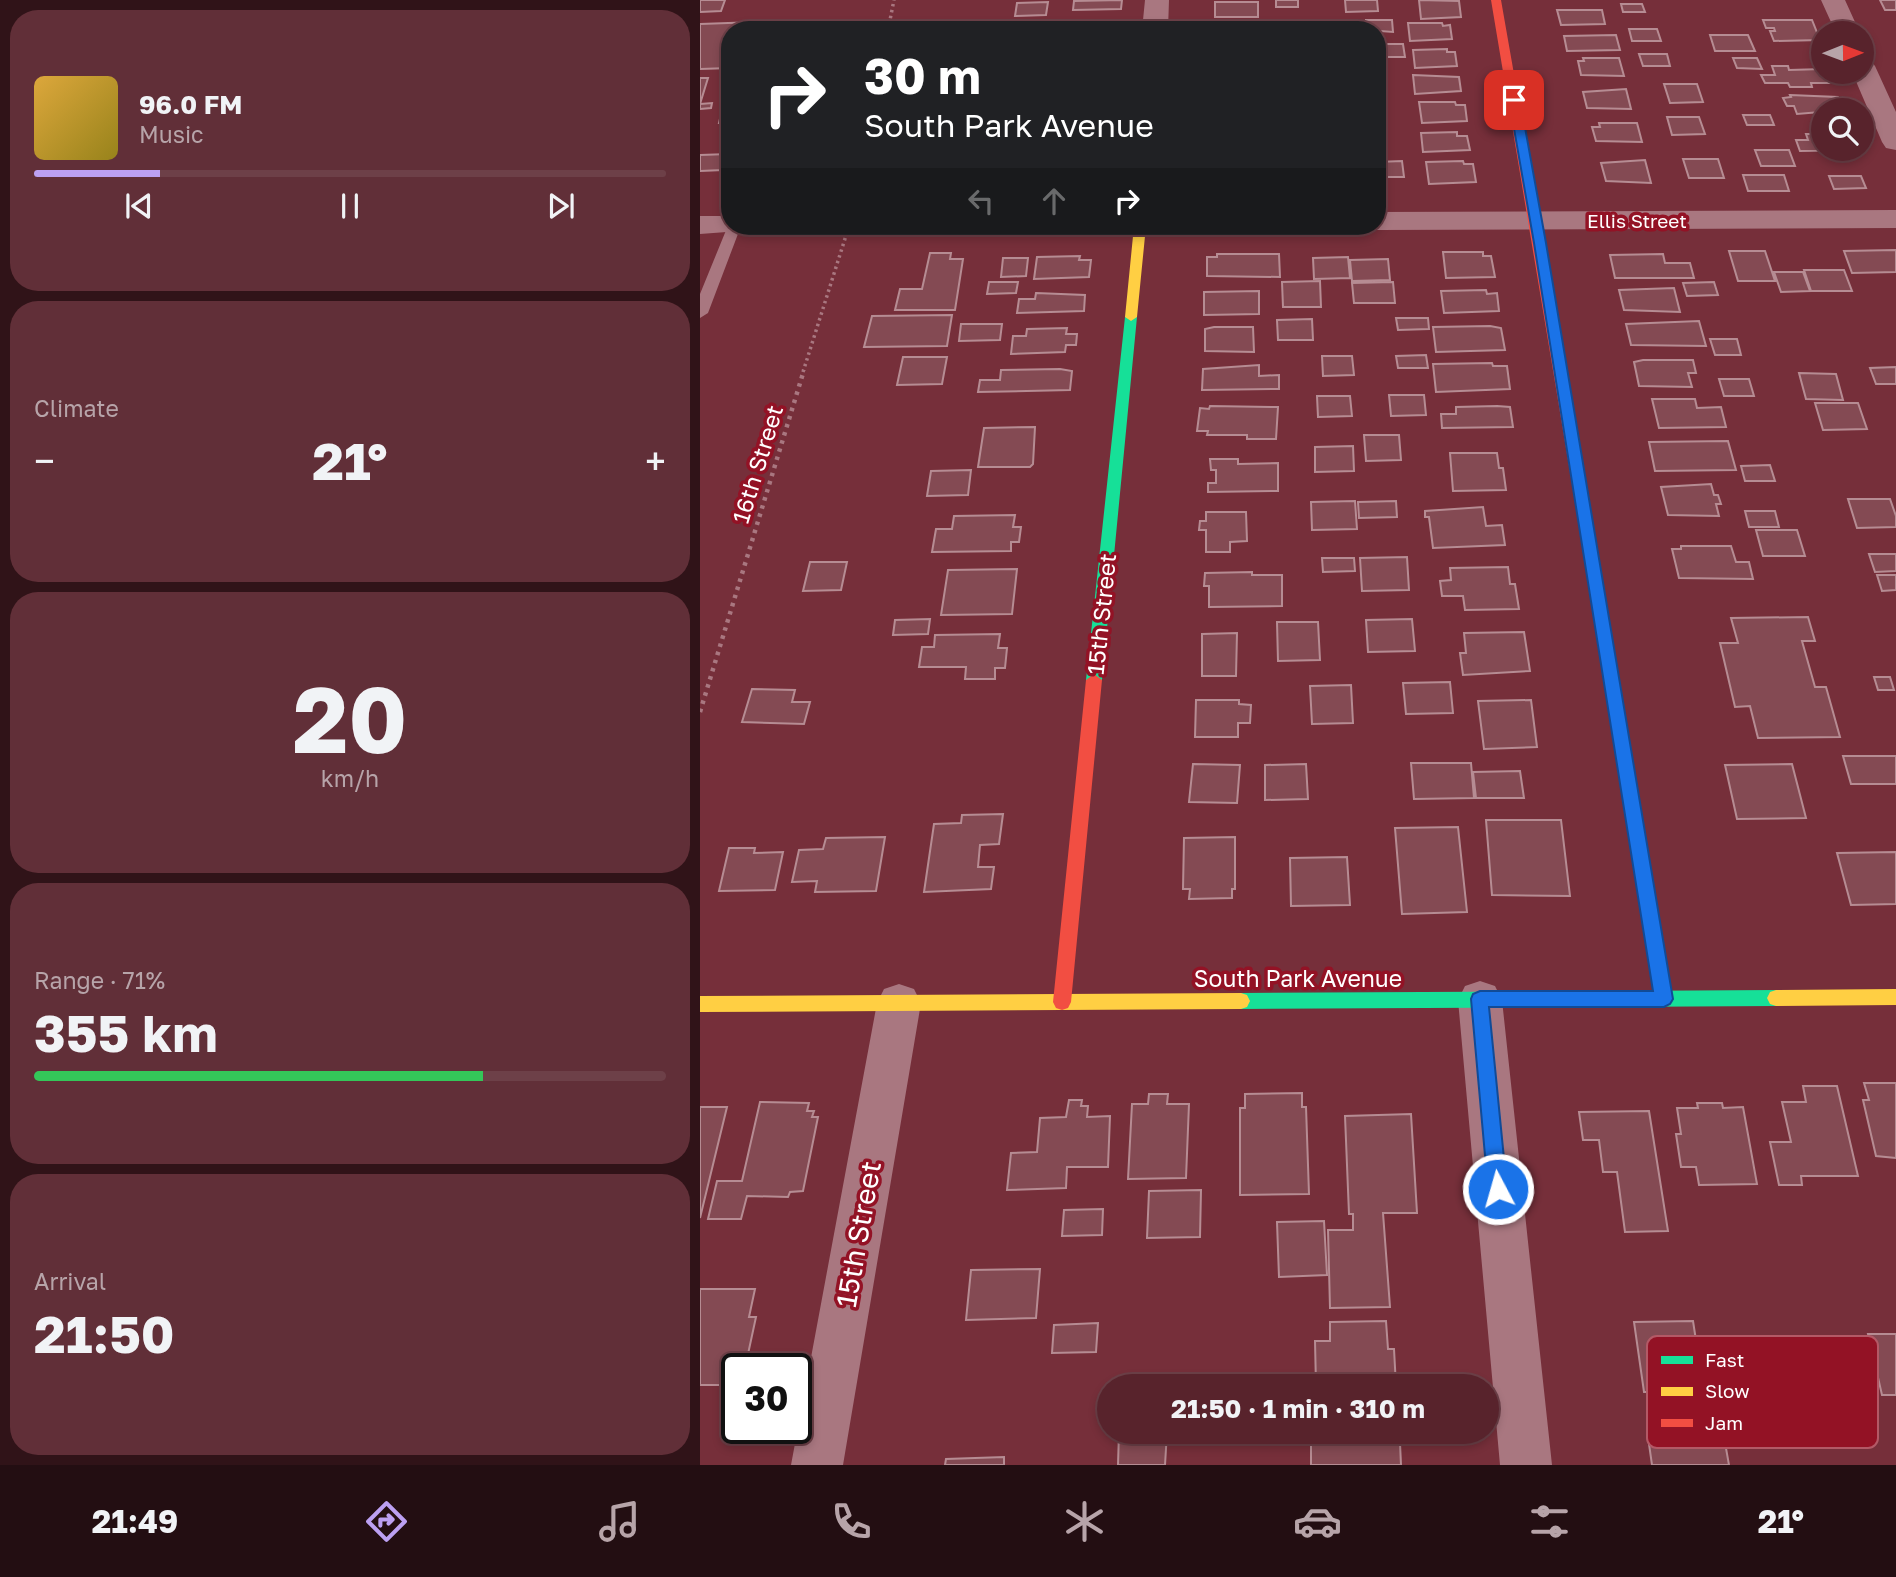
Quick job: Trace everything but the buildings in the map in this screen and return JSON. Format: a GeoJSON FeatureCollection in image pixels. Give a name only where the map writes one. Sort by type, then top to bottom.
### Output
{"type":"FeatureCollection","features":[{"type":"Feature","properties":{"kind":"street"},"geometry":{"type":"LineString","coordinates":[[1156,21],[1157,0]]}},
{"type":"Feature","properties":{"kind":"street"},"geometry":{"type":"LineString","coordinates":[[1496,0],[1536,221],[1664,999]]}},
{"type":"Feature","properties":{"kind":"street"},"geometry":{"type":"LineString","coordinates":[[1833,0],[1843,21]]}},
{"type":"Feature","properties":{"kind":"street"},"geometry":{"type":"LineString","coordinates":[[1870,84],[1896,142]]}},
{"type":"Feature","properties":{"kind":"street","name":"Ellis Street"},"geometry":{"type":"LineString","coordinates":[[1386,221],[1896,219]]}},
{"type":"Feature","properties":{"kind":"street"},"geometry":{"type":"LineString","coordinates":[[700,225],[721,225]]}},
{"type":"Feature","properties":{"kind":"street","name":"15th Street"},"geometry":{"type":"LineString","coordinates":[[1062,1002],[1139,235]]}},
{"type":"Feature","properties":{"kind":"street","name":"South Park Avenue"},"geometry":{"type":"LineString","coordinates":[[700,1004],[1896,997]]}},
{"type":"Feature","properties":{"kind":"street"},"geometry":{"type":"LineString","coordinates":[[1480,999],[1526,1465]]}},
{"type":"Feature","properties":{"kind":"street","name":"15th Street"},"geometry":{"type":"LineString","coordinates":[[817,1465],[899,1003]]}},
{"type":"Feature","properties":{"kind":"lane"},"geometry":{"type":"LineString","coordinates":[[700,313],[728,235]]}},
{"type":"Feature","properties":{"kind":"path"},"geometry":{"type":"LineString","coordinates":[[890,21],[894,0]]}},
{"type":"Feature","properties":{"kind":"path","name":"16th Street"},"geometry":{"type":"LineString","coordinates":[[700,712],[846,235]]}},
{"type":"Feature","properties":{"kind":"traffic: fast"},"geometry":{"type":"LineString","coordinates":[[1094,680],[1131,317]]}},
{"type":"Feature","properties":{"kind":"traffic: fast"},"geometry":{"type":"LineString","coordinates":[[1241,1001],[1776,998]]}},
{"type":"Feature","properties":{"kind":"traffic: slow"},"geometry":{"type":"LineString","coordinates":[[1131,317],[1139,235]]}},
{"type":"Feature","properties":{"kind":"traffic: slow"},"geometry":{"type":"LineString","coordinates":[[1581,496],[1664,999]]}},
{"type":"Feature","properties":{"kind":"traffic: slow"},"geometry":{"type":"LineString","coordinates":[[1776,998],[1896,997]]}},
{"type":"Feature","properties":{"kind":"traffic: slow"},"geometry":{"type":"LineString","coordinates":[[700,1004],[1241,1001]]}},
{"type":"Feature","properties":{"kind":"traffic: jam"},"geometry":{"type":"LineString","coordinates":[[1496,0],[1581,496]]}},
{"type":"Feature","properties":{"kind":"traffic: jam"},"geometry":{"type":"LineString","coordinates":[[1062,1002],[1094,680]]}},
{"type":"Feature","properties":{"kind":"route"},"geometry":{"type":"LineString","coordinates":[[1498,1189],[1480,999],[1664,999],[1540,243],[1514,100]]}}]}
